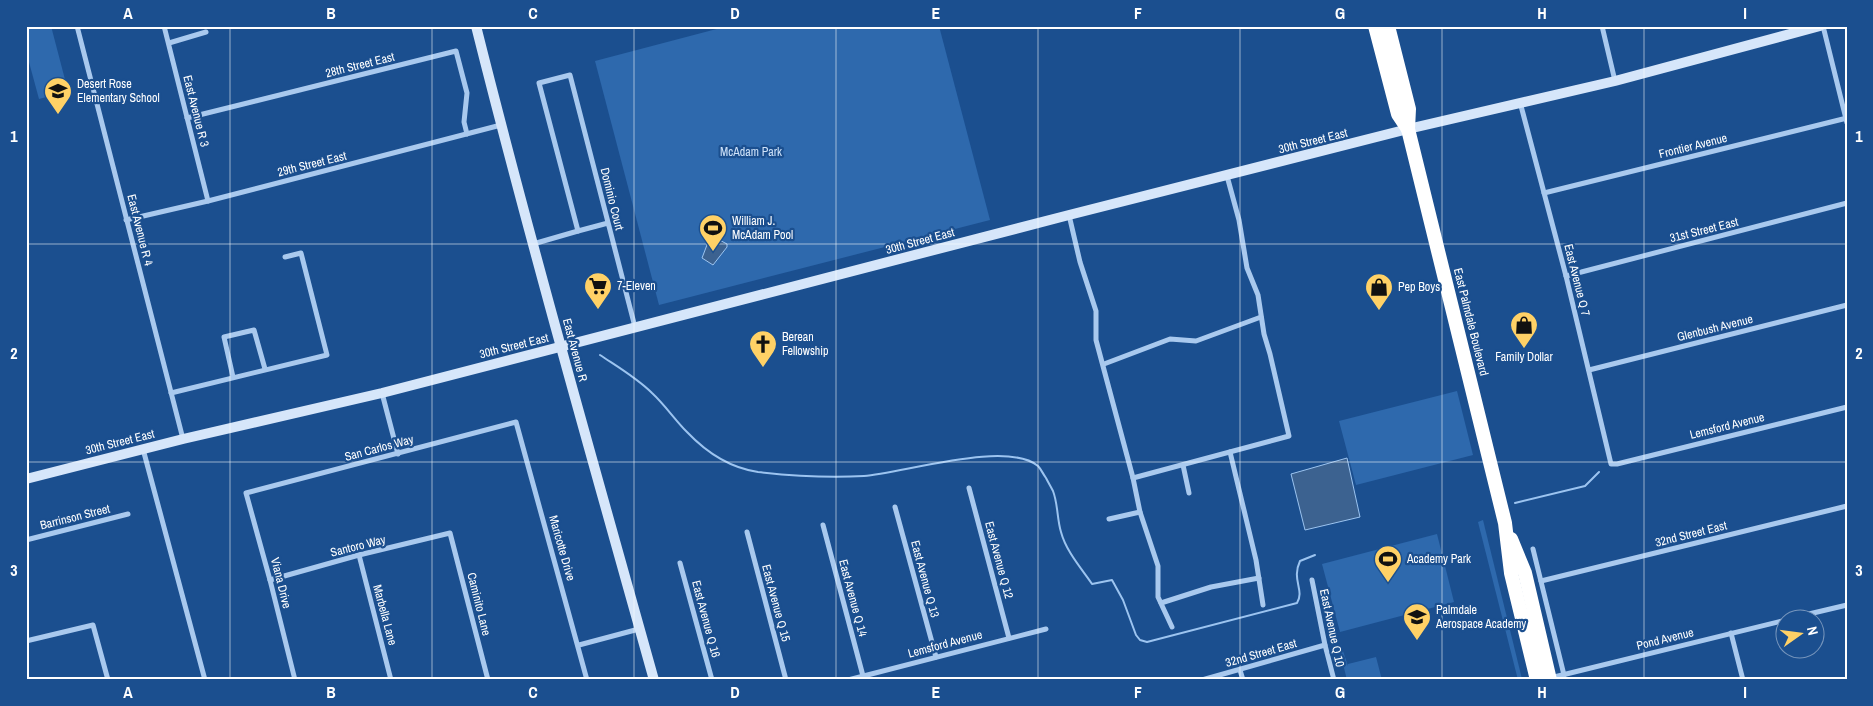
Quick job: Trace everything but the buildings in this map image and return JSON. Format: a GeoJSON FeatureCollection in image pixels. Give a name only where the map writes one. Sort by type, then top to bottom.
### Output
{"type":"FeatureCollection","features":[{"type":"Feature","properties":{"kind":"highway","name":"East Palmdale Boulevard"},"geometry":{"type":"LineString","coordinates":[[1375,26],[1398,114],[1408,129]]}},
{"type":"Feature","properties":{"kind":"highway","name":"East Palmdale Boulevard"},"geometry":{"type":"LineString","coordinates":[[1388,26],[1409,109],[1408,129],[1505,522],[1512,578],[1546,679]]}},
{"type":"Feature","properties":{"kind":"highway","name":"East Palmdale Boulevard"},"geometry":{"type":"LineString","coordinates":[[1505,522],[1525,573],[1546,679]]}},
{"type":"Feature","properties":{"kind":"highway"},"geometry":{"type":"LineString","coordinates":[[1512,578],[1511,610],[1528,680]]}},
{"type":"Feature","properties":{"kind":"street","name":"East Avenue R 4"},"geometry":{"type":"LineString","coordinates":[[77,26],[183,439]]}},
{"type":"Feature","properties":{"kind":"street","name":"East Avenue R 3"},"geometry":{"type":"LineString","coordinates":[[164,26],[208,201]]}},
{"type":"Feature","properties":{"kind":"street","name":"East Avenue R"},"geometry":{"type":"LineString","coordinates":[[476,26],[561,347],[654,680]]}},
{"type":"Feature","properties":{"kind":"street"},"geometry":{"type":"LineString","coordinates":[[1602,26],[1615,80]]}},
{"type":"Feature","properties":{"kind":"street"},"geometry":{"type":"LineString","coordinates":[[1821,26],[1846,120]]}},
{"type":"Feature","properties":{"kind":"street","name":"30th Street East"},"geometry":{"type":"LineString","coordinates":[[26,479],[183,439],[382,393],[1069,215],[1408,129],[1615,80],[1821,26]]}},
{"type":"Feature","properties":{"kind":"street"},"geometry":{"type":"LineString","coordinates":[[168,43],[206,32]]}},
{"type":"Feature","properties":{"kind":"street","name":"28th Street East"},"geometry":{"type":"LineString","coordinates":[[187,118],[456,51],[466,93],[464,122],[467,134]]}},
{"type":"Feature","properties":{"kind":"street","name":"Dominio Court"},"geometry":{"type":"LineString","coordinates":[[578,231],[539,83],[570,75],[635,328]]}},
{"type":"Feature","properties":{"kind":"street","name":"East Avenue Q 7"},"geometry":{"type":"LineString","coordinates":[[1520,102],[1566,276],[1611,464]]}},
{"type":"Feature","properties":{"kind":"street","name":"Frontier Avenue"},"geometry":{"type":"LineString","coordinates":[[1544,193],[1846,120]]}},
{"type":"Feature","properties":{"kind":"street","name":"29th Street East"},"geometry":{"type":"LineString","coordinates":[[126,220],[208,201],[501,125]]}},
{"type":"Feature","properties":{"kind":"street"},"geometry":{"type":"LineString","coordinates":[[1133,478],[1289,436],[1261,317],[1258,295],[1248,268],[1239,220],[1227,176]]}},
{"type":"Feature","properties":{"kind":"street","name":"31st Street East"},"geometry":{"type":"LineString","coordinates":[[1566,276],[1847,203]]}},
{"type":"Feature","properties":{"kind":"street"},"geometry":{"type":"LineString","coordinates":[[1069,215],[1080,262],[1096,311],[1096,340],[1104,364],[1140,512],[1158,566],[1158,597],[1172,627]]}},
{"type":"Feature","properties":{"kind":"street"},"geometry":{"type":"LineString","coordinates":[[533,244],[608,223]]}},
{"type":"Feature","properties":{"kind":"street"},"geometry":{"type":"LineString","coordinates":[[172,393],[327,355],[301,253],[285,257]]}},
{"type":"Feature","properties":{"kind":"street","name":"Glenbush Avenue"},"geometry":{"type":"LineString","coordinates":[[1589,370],[1847,306]]}},
{"type":"Feature","properties":{"kind":"street"},"geometry":{"type":"LineString","coordinates":[[1104,364],[1170,339],[1196,341],[1261,317]]}},
{"type":"Feature","properties":{"kind":"street"},"geometry":{"type":"LineString","coordinates":[[233,377],[224,337],[254,330],[265,369]]}},
{"type":"Feature","properties":{"kind":"street"},"geometry":{"type":"LineString","coordinates":[[382,393],[398,454]]}},
{"type":"Feature","properties":{"kind":"street","name":"Lemsford Avenue"},"geometry":{"type":"LineString","coordinates":[[1611,464],[1847,407]]}},
{"type":"Feature","properties":{"kind":"street","name":"San Carlos Way"},"geometry":{"type":"LineString","coordinates":[[246,493],[516,422]]}},
{"type":"Feature","properties":{"kind":"street","name":"Maricotte Drive"},"geometry":{"type":"LineString","coordinates":[[516,422],[579,645],[587,680]]}},
{"type":"Feature","properties":{"kind":"street"},"geometry":{"type":"LineString","coordinates":[[143,449],[205,680]]}},
{"type":"Feature","properties":{"kind":"street"},"geometry":{"type":"LineString","coordinates":[[1230,452],[1264,605]]}},
{"type":"Feature","properties":{"kind":"street"},"geometry":{"type":"LineString","coordinates":[[1183,464],[1189,493]]}},
{"type":"Feature","properties":{"kind":"street","name":"East Avenue Q 12"},"geometry":{"type":"LineString","coordinates":[[969,488],[1010,638]]}},
{"type":"Feature","properties":{"kind":"street","name":"Viana Drive"},"geometry":{"type":"LineString","coordinates":[[246,493],[295,680]]}},
{"type":"Feature","properties":{"kind":"street","name":"32nd Street East"},"geometry":{"type":"LineString","coordinates":[[1541,581],[1847,506]]}},
{"type":"Feature","properties":{"kind":"street","name":"East Avenue Q 13"},"geometry":{"type":"LineString","coordinates":[[895,507],[936,657]]}},
{"type":"Feature","properties":{"kind":"street"},"geometry":{"type":"LineString","coordinates":[[1109,519],[1140,512]]}},
{"type":"Feature","properties":{"kind":"street","name":"Barrinson Street"},"geometry":{"type":"LineString","coordinates":[[26,540],[128,514]]}},
{"type":"Feature","properties":{"kind":"street","name":"East Avenue Q 14"},"geometry":{"type":"LineString","coordinates":[[823,525],[863,676]]}},
{"type":"Feature","properties":{"kind":"street","name":"East Avenue Q 15"},"geometry":{"type":"LineString","coordinates":[[747,532],[786,680]]}},
{"type":"Feature","properties":{"kind":"street","name":"Santoro Way"},"geometry":{"type":"LineString","coordinates":[[270,580],[359,555],[450,533]]}},
{"type":"Feature","properties":{"kind":"street","name":"Caminito Lane"},"geometry":{"type":"LineString","coordinates":[[450,533],[488,680]]}},
{"type":"Feature","properties":{"kind":"street"},"geometry":{"type":"LineString","coordinates":[[1533,549],[1564,675]]}},
{"type":"Feature","properties":{"kind":"street","name":"Marbella Lane"},"geometry":{"type":"LineString","coordinates":[[359,555],[391,680]]}},
{"type":"Feature","properties":{"kind":"street","name":"East Avenue Q 16"},"geometry":{"type":"LineString","coordinates":[[680,563],[712,680]]}},
{"type":"Feature","properties":{"kind":"street"},"geometry":{"type":"LineString","coordinates":[[1161,603],[1212,587],[1259,578]]}},
{"type":"Feature","properties":{"kind":"street","name":"East Avenue Q 10"},"geometry":{"type":"LineString","coordinates":[[1312,580],[1324,645],[1334,680]]}},
{"type":"Feature","properties":{"kind":"street"},"geometry":{"type":"LineString","coordinates":[[1826,610],[1847,605]]}},
{"type":"Feature","properties":{"kind":"street","name":"Pond Avenue"},"geometry":{"type":"LineString","coordinates":[[1546,679],[1776,623]]}},
{"type":"Feature","properties":{"kind":"street"},"geometry":{"type":"LineString","coordinates":[[26,641],[93,625],[108,680]]}},
{"type":"Feature","properties":{"kind":"street","name":"Lemsford Avenue"},"geometry":{"type":"LineString","coordinates":[[848,680],[1046,628]]}},
{"type":"Feature","properties":{"kind":"street"},"geometry":{"type":"LineString","coordinates":[[579,645],[640,629]]}},
{"type":"Feature","properties":{"kind":"street"},"geometry":{"type":"LineString","coordinates":[[1732,634],[1743,680]]}},
{"type":"Feature","properties":{"kind":"street","name":"32nd Street East"},"geometry":{"type":"LineString","coordinates":[[1202,680],[1324,645]]}},
{"type":"Feature","properties":{"kind":"street"},"geometry":{"type":"LineString","coordinates":[[1240,670],[1243,680]]}},
{"type":"Feature","properties":{"kind":"green space"},"geometry":{"type":"Polygon","coordinates":[[[26,26],[51,26],[68,91],[39,99],[26,51],[26,26]]]}},
{"type":"Feature","properties":{"kind":"green space","name":"McAdam Park"},"geometry":{"type":"Polygon","coordinates":[[[728,26],[939,26],[990,220],[659,305],[595,61],[728,26]]]}},
{"type":"Feature","properties":{"kind":"green space"},"geometry":{"type":"Polygon","coordinates":[[[1457,391],[1473,455],[1356,485],[1339,421],[1457,391]]]}},
{"type":"Feature","properties":{"kind":"green space"},"geometry":{"type":"Polygon","coordinates":[[[1483,520],[1522,679],[1518,680],[1478,522],[1483,520]]]}},
{"type":"Feature","properties":{"kind":"green space","name":"Academy Park"},"geometry":{"type":"Polygon","coordinates":[[[1437,534],[1454,602],[1340,632],[1322,564],[1437,534]]]}},
{"type":"Feature","properties":{"kind":"green space"},"geometry":{"type":"Polygon","coordinates":[[[1341,645],[1348,666],[1348,664],[1376,657],[1382,680],[1347,680],[1339,648],[1341,645]]]}},
{"type":"Feature","properties":{"kind":"shaded area","name":"William J. McAdam Pool"},"geometry":{"type":"Polygon","coordinates":[[[712,236],[727,244],[727,247],[713,265],[702,258],[712,236]]]}},
{"type":"Feature","properties":{"kind":"shaded area"},"geometry":{"type":"Polygon","coordinates":[[[1347,458],[1360,517],[1305,530],[1291,474],[1347,458]]]}},
{"type":"Feature","properties":{"kind":"waterway"},"geometry":{"type":"LineString","coordinates":[[600,355],[646,388],[702,446],[719,458],[748,470],[798,476],[864,476],[954,460],[1003,456],[1023,459],[1038,466],[1053,491],[1061,532],[1070,553],[1092,584],[1112,580],[1123,600],[1136,635],[1140,640],[1147,642],[1297,603],[1300,594],[1297,579],[1300,561],[1315,555]]}},
{"type":"Feature","properties":{"kind":"waterway"},"geometry":{"type":"LineString","coordinates":[[1515,503],[1585,486],[1599,472]]}},
{"type":"Feature","properties":{"kind":"place","name":"Desert Rose Elementary School"},"geometry":{"type":"Point","coordinates":[58,115]}},
{"type":"Feature","properties":{"kind":"place","name":"William J. McAdam Pool"},"geometry":{"type":"Point","coordinates":[713,252]}},
{"type":"Feature","properties":{"kind":"place","name":"7-Eleven"},"geometry":{"type":"Point","coordinates":[598,310]}},
{"type":"Feature","properties":{"kind":"place","name":"Pep Boys"},"geometry":{"type":"Point","coordinates":[1379,311]}},
{"type":"Feature","properties":{"kind":"place","name":"Family Dollar"},"geometry":{"type":"Point","coordinates":[1524,349]}},
{"type":"Feature","properties":{"kind":"place","name":"Berean Fellowship"},"geometry":{"type":"Point","coordinates":[763,368]}},
{"type":"Feature","properties":{"kind":"place","name":"Academy Park"},"geometry":{"type":"Point","coordinates":[1388,583]}},
{"type":"Feature","properties":{"kind":"place","name":"Palmdale Aerospace Academy"},"geometry":{"type":"Point","coordinates":[1417,641]}}]}
